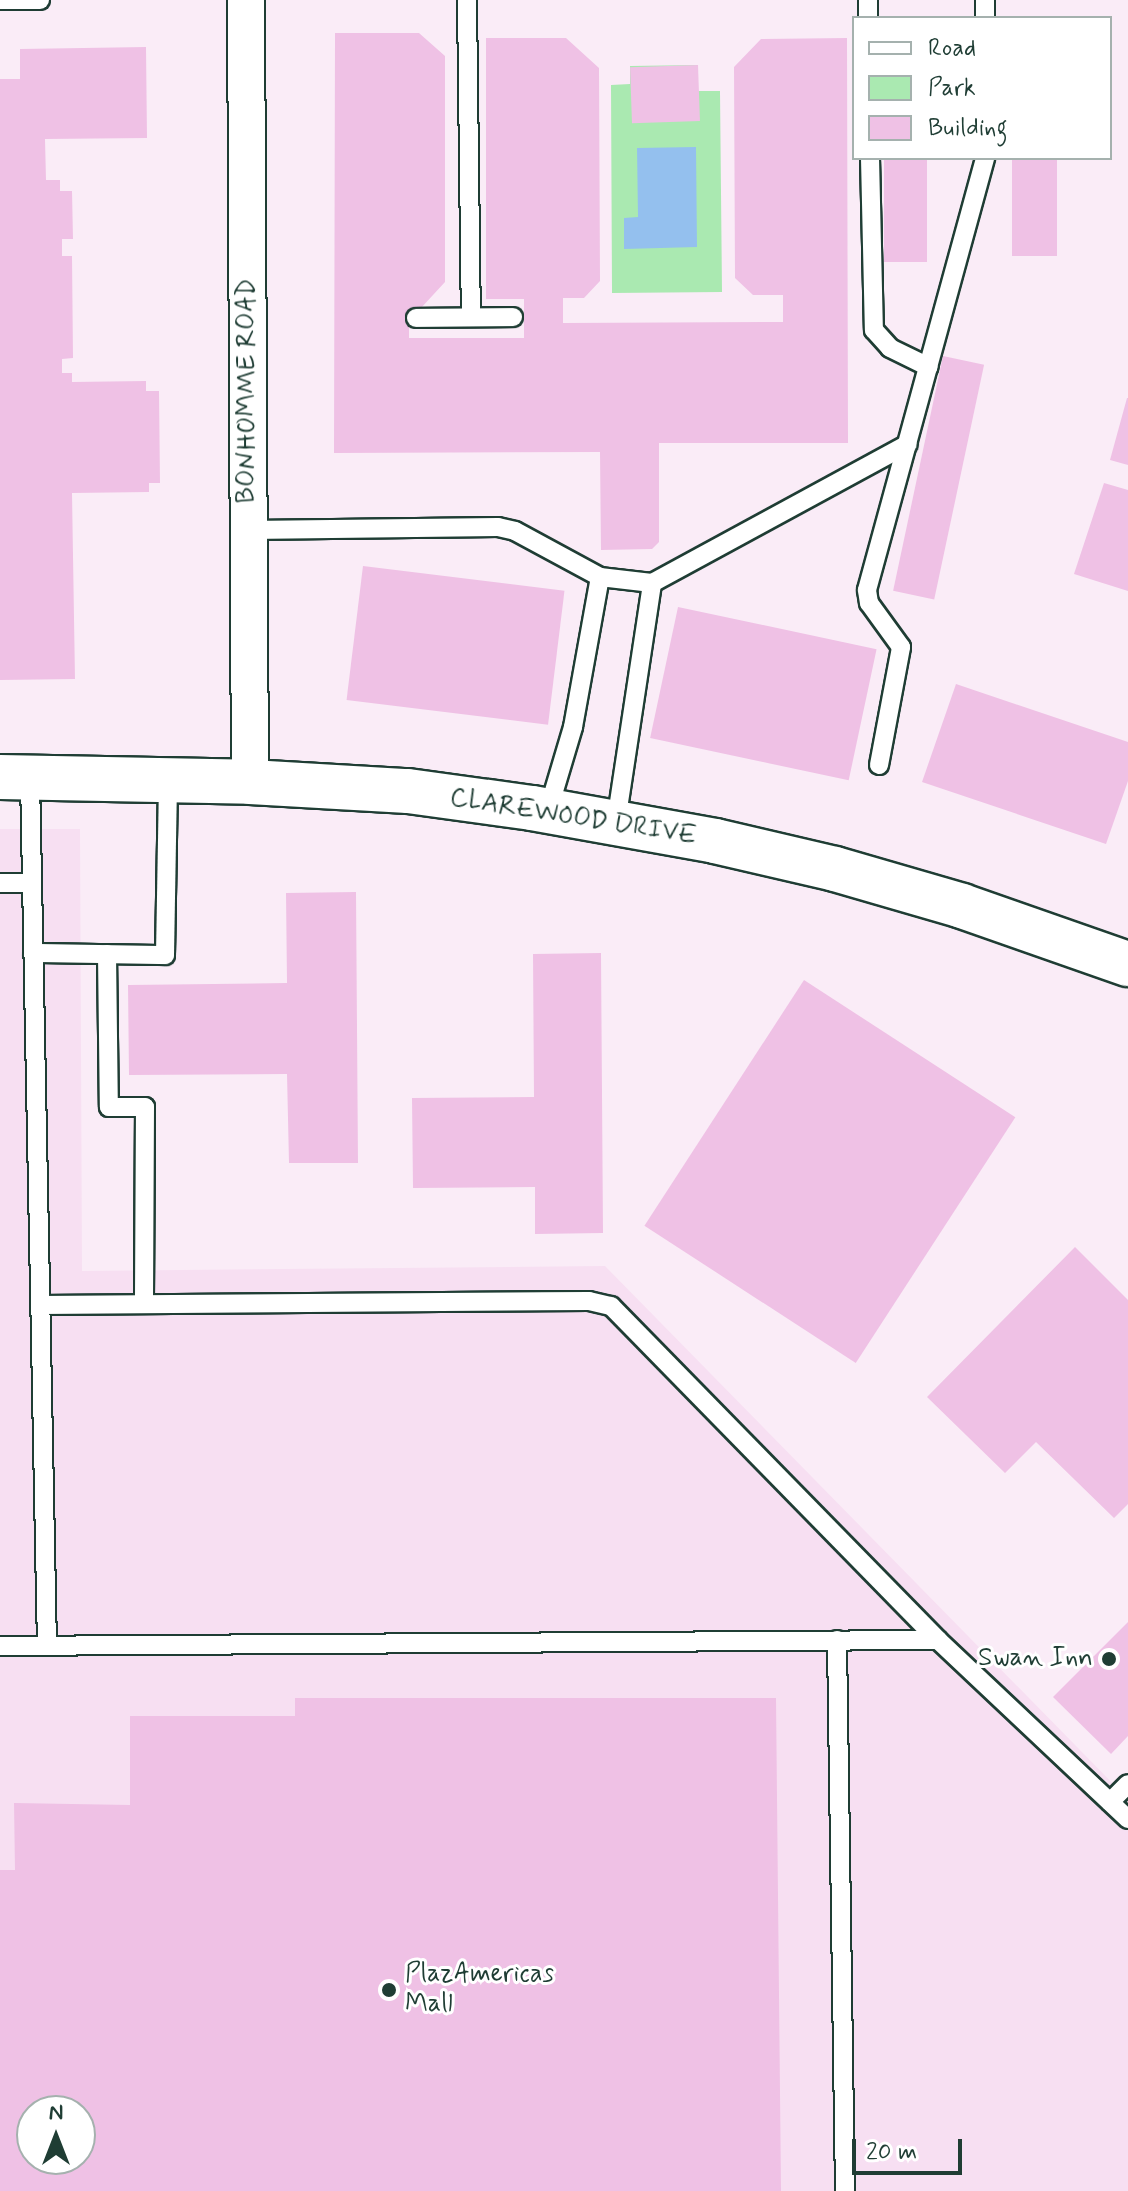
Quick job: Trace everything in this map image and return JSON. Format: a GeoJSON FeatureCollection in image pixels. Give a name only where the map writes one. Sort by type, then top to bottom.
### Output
{"type":"FeatureCollection","features":[{"type":"Feature","properties":{"kind":"street","name":"BONHOMME ROAD"},"geometry":{"type":"LineString","coordinates":[[246,0],[250,782]]}},
{"type":"Feature","properties":{"kind":"street","name":"CLAREWOOD DRIVE"},"geometry":{"type":"LineString","coordinates":[[15,777],[168,778],[408,791],[616,822],[835,869],[991,915],[1128,964]]}},
{"type":"Feature","properties":{"kind":"lane"},"geometry":{"type":"LineString","coordinates":[[0,0],[40,0]]}},
{"type":"Feature","properties":{"kind":"lane"},"geometry":{"type":"LineString","coordinates":[[467,0],[471,317]]}},
{"type":"Feature","properties":{"kind":"lane"},"geometry":{"type":"LineString","coordinates":[[870,160],[874,330],[890,348],[929,367]]}},
{"type":"Feature","properties":{"kind":"lane"},"geometry":{"type":"LineString","coordinates":[[879,765],[901,647],[869,603],[867,590],[984,160]]}},
{"type":"Feature","properties":{"kind":"lane"},"geometry":{"type":"LineString","coordinates":[[416,318],[513,317]]}},
{"type":"Feature","properties":{"kind":"lane"},"geometry":{"type":"LineString","coordinates":[[249,530],[498,527],[600,577],[652,583],[908,444]]}},
{"type":"Feature","properties":{"kind":"lane"},"geometry":{"type":"LineString","coordinates":[[548,811],[573,727],[600,577]]}},
{"type":"Feature","properties":{"kind":"lane"},"geometry":{"type":"LineString","coordinates":[[616,822],[652,583]]}},
{"type":"Feature","properties":{"kind":"lane"},"geometry":{"type":"LineString","coordinates":[[15,777],[32,883],[47,1645]]}},
{"type":"Feature","properties":{"kind":"lane"},"geometry":{"type":"LineString","coordinates":[[33,953],[165,955],[168,778]]}},
{"type":"Feature","properties":{"kind":"lane"},"geometry":{"type":"LineString","coordinates":[[0,883],[32,883]]}},
{"type":"Feature","properties":{"kind":"lane"},"geometry":{"type":"LineString","coordinates":[[107,954],[109,1107],[145,1107],[144,1304]]}},
{"type":"Feature","properties":{"kind":"lane"},"geometry":{"type":"LineString","coordinates":[[40,1305],[589,1301],[611,1306],[938,1640],[1128,1819]]}},
{"type":"Feature","properties":{"kind":"lane"},"geometry":{"type":"LineString","coordinates":[[837,1640],[845,2191]]}},
{"type":"Feature","properties":{"kind":"lane"},"geometry":{"type":"LineString","coordinates":[[0,1646],[938,1640]]}},
{"type":"Feature","properties":{"kind":"lane"},"geometry":{"type":"LineString","coordinates":[[1110,1802],[1128,1784]]}},
{"type":"Feature","properties":{"kind":"shaded area","name":"PlazAmericas Mall"},"geometry":{"type":"Polygon","coordinates":[[[0,829],[80,829],[82,1271],[605,1266],[1128,1799],[1128,2191],[0,2191],[0,829]]]}},
{"type":"Feature","properties":{"kind":"green space"},"geometry":{"type":"Polygon","coordinates":[[[698,65],[698,91],[720,91],[722,292],[612,293],[611,85],[630,84],[630,66],[698,65]]]}},
{"type":"Feature","properties":{"kind":"water"},"geometry":{"type":"Polygon","coordinates":[[[696,147],[697,247],[624,249],[624,218],[638,217],[637,148],[696,147]]]}},
{"type":"Feature","properties":{"kind":"building"},"geometry":{"type":"Polygon","coordinates":[[[335,33],[419,33],[445,56],[445,282],[409,321],[409,338],[524,338],[524,299],[486,299],[486,38],[566,38],[599,68],[600,281],[584,298],[563,298],[563,323],[783,322],[783,295],[753,295],[735,278],[734,67],[761,39],[847,38],[848,443],[659,443],[659,542],[652,549],[601,550],[600,452],[334,453],[335,33]]]}},
{"type":"Feature","properties":{"kind":"building"},"geometry":{"type":"Polygon","coordinates":[[[146,47],[147,138],[45,139],[46,180],[60,180],[60,191],[72,191],[73,239],[62,239],[62,256],[72,256],[73,358],[62,359],[62,373],[72,373],[72,382],[146,381],[146,391],[159,391],[160,483],[149,483],[149,492],[72,493],[75,679],[0,680],[0,79],[20,79],[20,49],[146,47]]]}},
{"type":"Feature","properties":{"kind":"building"},"geometry":{"type":"Polygon","coordinates":[[[698,65],[700,121],[632,123],[630,67],[698,65]]]}},
{"type":"Feature","properties":{"kind":"building"},"geometry":{"type":"Polygon","coordinates":[[[884,160],[927,160],[927,262],[884,262],[884,160]]]}},
{"type":"Feature","properties":{"kind":"building"},"geometry":{"type":"Polygon","coordinates":[[[1012,160],[1057,160],[1057,256],[1012,256],[1012,160]]]}},
{"type":"Feature","properties":{"kind":"building"},"geometry":{"type":"Polygon","coordinates":[[[943,356],[984,365],[934,599],[893,591],[943,356]]]}},
{"type":"Feature","properties":{"kind":"building"},"geometry":{"type":"Polygon","coordinates":[[[1128,398],[1128,465],[1110,460],[1128,398]]]}},
{"type":"Feature","properties":{"kind":"building"},"geometry":{"type":"Polygon","coordinates":[[[1104,483],[1128,490],[1128,591],[1074,574],[1104,483]]]}},
{"type":"Feature","properties":{"kind":"building"},"geometry":{"type":"Polygon","coordinates":[[[363,566],[564,591],[548,725],[347,700],[363,566]]]}},
{"type":"Feature","properties":{"kind":"building"},"geometry":{"type":"Polygon","coordinates":[[[678,607],[877,649],[849,780],[650,738],[678,607]]]}},
{"type":"Feature","properties":{"kind":"building"},"geometry":{"type":"Polygon","coordinates":[[[956,684],[1128,742],[1128,781],[1106,844],[922,782],[956,684]]]}},
{"type":"Feature","properties":{"kind":"building"},"geometry":{"type":"Polygon","coordinates":[[[356,892],[358,1163],[289,1163],[287,1074],[129,1075],[128,985],[287,983],[286,893],[356,892]]]}},
{"type":"Feature","properties":{"kind":"building"},"geometry":{"type":"Polygon","coordinates":[[[601,953],[603,1233],[535,1234],[535,1187],[413,1188],[412,1098],[534,1097],[533,954],[601,953]]]}},
{"type":"Feature","properties":{"kind":"building"},"geometry":{"type":"Polygon","coordinates":[[[804,980],[1015,1117],[856,1363],[644,1226],[804,980]]]}},
{"type":"Feature","properties":{"kind":"building"},"geometry":{"type":"Polygon","coordinates":[[[1075,1247],[1128,1300],[1128,1504],[1114,1518],[1036,1442],[1005,1473],[927,1397],[1075,1247]]]}},
{"type":"Feature","properties":{"kind":"building","name":"Swan Inn"},"geometry":{"type":"Polygon","coordinates":[[[1128,1622],[1128,1736],[1111,1754],[1053,1697],[1128,1622]]]}},
{"type":"Feature","properties":{"kind":"building","name":"PlazAmericas Mall"},"geometry":{"type":"Polygon","coordinates":[[[295,1698],[776,1698],[781,2191],[0,2191],[0,1870],[15,1870],[14,1803],[130,1805],[130,1716],[295,1716],[295,1698]]]}},
{"type":"Feature","properties":{"kind":"place","name":"Swan Inn"},"geometry":{"type":"Point","coordinates":[1109,1659]}},
{"type":"Feature","properties":{"kind":"place","name":"PlazAmericas Mall"},"geometry":{"type":"Point","coordinates":[389,1990]}}]}
